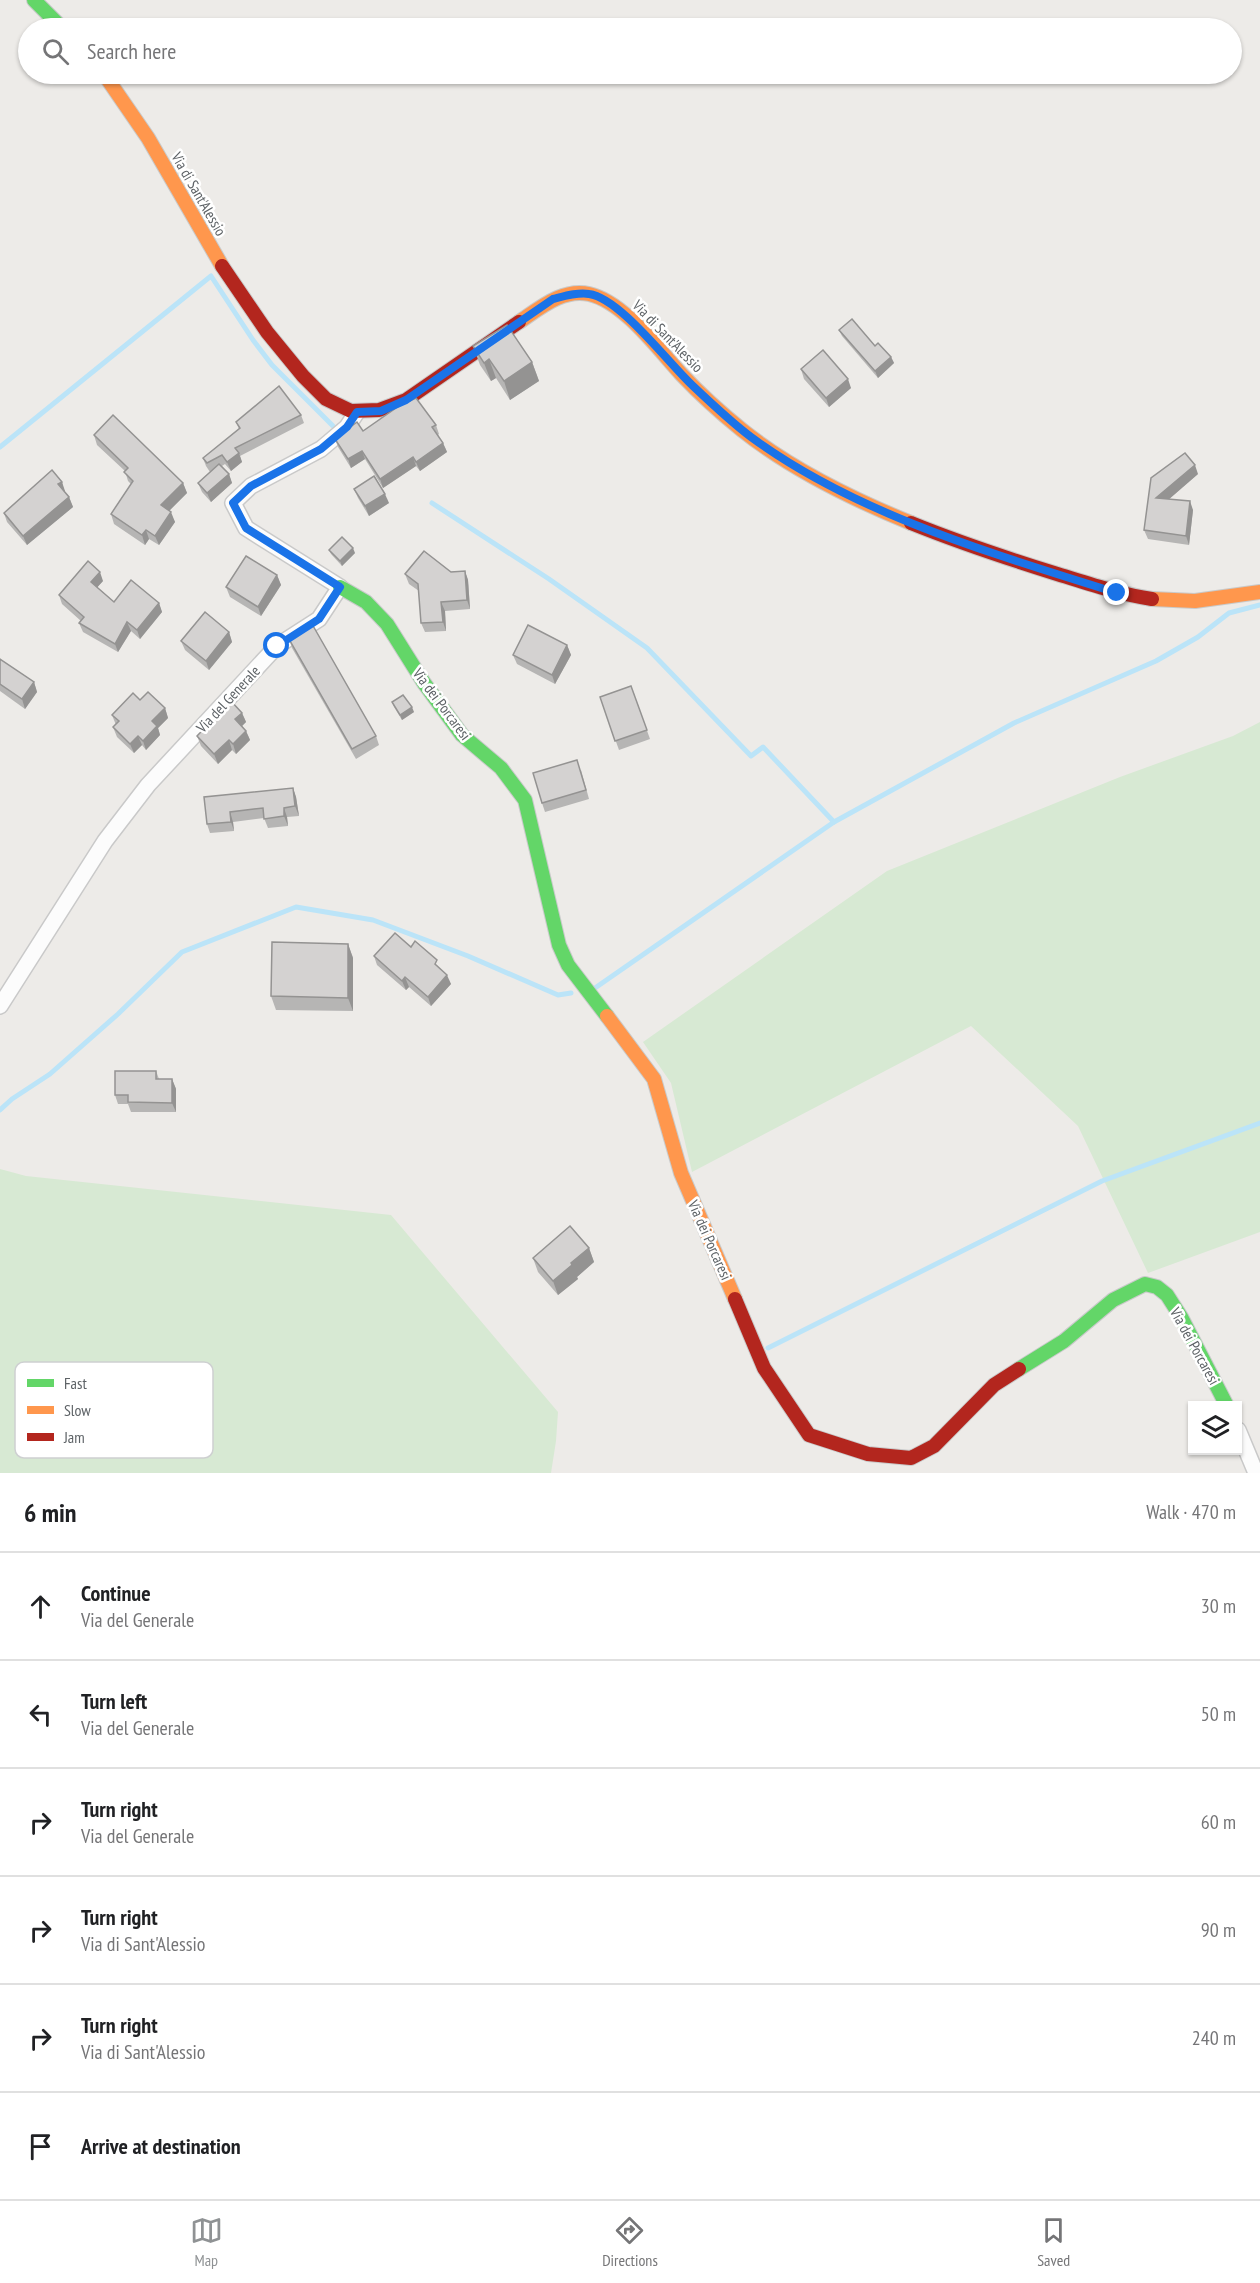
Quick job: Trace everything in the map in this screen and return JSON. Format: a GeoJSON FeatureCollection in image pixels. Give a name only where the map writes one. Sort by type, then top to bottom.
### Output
{"type":"FeatureCollection","features":[{"type":"Feature","properties":{"kind":"street"},"geometry":{"type":"LineString","coordinates":[[34,0],[52,18]]}},
{"type":"Feature","properties":{"kind":"street","name":"Via di Sant'Alessio"},"geometry":{"type":"LineString","coordinates":[[111,84],[147,137],[232,284],[268,336],[319,392],[334,404],[357,412],[381,411],[406,400],[553,299],[591,294],[618,309],[693,386],[751,437],[815,478],[891,514],[1009,559],[1117,593],[1159,600],[1200,600],[1260,592]]}},
{"type":"Feature","properties":{"kind":"street"},"geometry":{"type":"LineString","coordinates":[[340,587],[246,528],[233,503],[251,486],[321,449],[347,427],[357,412]]}},
{"type":"Feature","properties":{"kind":"street","name":"Via del Generale"},"geometry":{"type":"LineString","coordinates":[[0,1006],[105,841],[148,785],[277,646],[319,619],[340,587]]}},
{"type":"Feature","properties":{"kind":"street","name":"Via dei Porcaresi"},"geometry":{"type":"LineString","coordinates":[[340,587],[366,602],[387,624],[424,682],[462,735],[501,768],[525,800],[559,945],[568,964],[654,1079],[681,1173],[764,1368],[809,1435],[868,1454],[911,1458],[934,1446],[994,1385],[1064,1341],[1113,1300],[1145,1284],[1157,1287],[1167,1295],[1181,1317],[1224,1401]]}},
{"type":"Feature","properties":{"kind":"street"},"geometry":{"type":"LineString","coordinates":[[1242,1440],[1256,1473]]}},
{"type":"Feature","properties":{"kind":"green space"},"geometry":{"type":"Polygon","coordinates":[[[1260,722],[1260,1232],[1148,1273],[1078,1126],[971,1026],[692,1172],[671,1083],[643,1042],[887,871],[1120,777],[1233,736],[1260,722]]]}},
{"type":"Feature","properties":{"kind":"green space"},"geometry":{"type":"Polygon","coordinates":[[[0,1169],[26,1176],[391,1215],[558,1412],[551,1473],[0,1473],[0,1169]]]}},
{"type":"Feature","properties":{"kind":"building"},"geometry":{"type":"Polygon","coordinates":[[[852,319],[875,346],[878,343],[891,357],[875,371],[839,330],[852,319]]]}},
{"type":"Feature","properties":{"kind":"building"},"geometry":{"type":"Polygon","coordinates":[[[507,325],[532,362],[504,381],[489,359],[484,363],[473,346],[507,325]]]}},
{"type":"Feature","properties":{"kind":"building"},"geometry":{"type":"Polygon","coordinates":[[[823,350],[848,379],[826,398],[801,369],[823,350]]]}},
{"type":"Feature","properties":{"kind":"building"},"geometry":{"type":"Polygon","coordinates":[[[279,386],[301,415],[235,448],[239,453],[227,462],[222,455],[207,463],[203,458],[240,428],[236,422],[279,386]]]}},
{"type":"Feature","properties":{"kind":"building"},"geometry":{"type":"Polygon","coordinates":[[[416,398],[436,425],[432,427],[443,443],[416,462],[413,457],[380,479],[362,451],[348,459],[335,439],[357,422],[363,431],[399,406],[416,398]]]}},
{"type":"Feature","properties":{"kind":"building"},"geometry":{"type":"Polygon","coordinates":[[[113,415],[183,483],[161,505],[171,512],[155,536],[146,530],[142,535],[111,514],[133,481],[124,472],[128,468],[94,435],[113,415]]]}},
{"type":"Feature","properties":{"kind":"building"},"geometry":{"type":"Polygon","coordinates":[[[1185,453],[1195,465],[1156,498],[1190,501],[1186,536],[1144,530],[1151,478],[1185,453]]]}},
{"type":"Feature","properties":{"kind":"building"},"geometry":{"type":"Polygon","coordinates":[[[219,464],[229,474],[207,493],[198,483],[219,464]]]}},
{"type":"Feature","properties":{"kind":"building"},"geometry":{"type":"Polygon","coordinates":[[[52,470],[62,482],[58,484],[69,497],[23,536],[4,513],[52,470]]]}},
{"type":"Feature","properties":{"kind":"building"},"geometry":{"type":"Polygon","coordinates":[[[374,476],[385,494],[365,506],[354,489],[374,476]]]}},
{"type":"Feature","properties":{"kind":"building"},"geometry":{"type":"Polygon","coordinates":[[[342,537],[353,548],[340,561],[329,550],[342,537]]]}},
{"type":"Feature","properties":{"kind":"building"},"geometry":{"type":"Polygon","coordinates":[[[424,551],[451,572],[465,571],[467,600],[441,602],[443,622],[421,623],[418,584],[405,574],[424,551]]]}},
{"type":"Feature","properties":{"kind":"building"},"geometry":{"type":"Polygon","coordinates":[[[246,556],[277,575],[258,607],[226,587],[246,556]]]}},
{"type":"Feature","properties":{"kind":"building"},"geometry":{"type":"Polygon","coordinates":[[[88,561],[100,572],[91,582],[114,602],[131,580],[159,603],[137,630],[127,622],[115,644],[79,623],[84,617],[59,595],[88,561]]]}},
{"type":"Feature","properties":{"kind":"building"},"geometry":{"type":"Polygon","coordinates":[[[205,612],[229,632],[206,661],[181,641],[205,612]]]}},
{"type":"Feature","properties":{"kind":"building"},"geometry":{"type":"Polygon","coordinates":[[[312,624],[376,736],[352,749],[289,639],[312,624]]]}},
{"type":"Feature","properties":{"kind":"building"},"geometry":{"type":"Polygon","coordinates":[[[528,625],[567,645],[552,675],[513,655],[528,625]]]}},
{"type":"Feature","properties":{"kind":"building"},"geometry":{"type":"Polygon","coordinates":[[[0,659],[34,682],[22,699],[0,684],[0,659]]]}},
{"type":"Feature","properties":{"kind":"building"},"geometry":{"type":"Polygon","coordinates":[[[631,686],[647,730],[615,741],[600,697],[631,686]]]}},
{"type":"Feature","properties":{"kind":"building"},"geometry":{"type":"Polygon","coordinates":[[[148,692],[165,708],[152,721],[157,726],[143,741],[138,736],[130,744],[113,727],[119,721],[112,715],[133,693],[140,700],[148,692]]]}},
{"type":"Feature","properties":{"kind":"building"},"geometry":{"type":"Polygon","coordinates":[[[403,695],[412,707],[400,715],[392,702],[403,695]]]}},
{"type":"Feature","properties":{"kind":"building"},"geometry":{"type":"Polygon","coordinates":[[[231,701],[242,713],[235,719],[246,731],[233,744],[229,740],[214,754],[197,736],[231,701]]]}},
{"type":"Feature","properties":{"kind":"building"},"geometry":{"type":"Polygon","coordinates":[[[577,760],[586,790],[542,803],[533,773],[577,760]]]}},
{"type":"Feature","properties":{"kind":"building"},"geometry":{"type":"Polygon","coordinates":[[[293,788],[295,806],[284,808],[284,816],[264,819],[263,808],[230,812],[231,822],[207,824],[204,797],[293,788]]]}},
{"type":"Feature","properties":{"kind":"building"},"geometry":{"type":"Polygon","coordinates":[[[395,933],[411,947],[415,941],[437,960],[435,964],[447,975],[428,997],[405,977],[402,981],[374,956],[395,933]]]}},
{"type":"Feature","properties":{"kind":"building"},"geometry":{"type":"Polygon","coordinates":[[[272,942],[348,944],[348,998],[271,996],[272,942]]]}},
{"type":"Feature","properties":{"kind":"building"},"geometry":{"type":"Polygon","coordinates":[[[115,1071],[156,1071],[156,1079],[172,1079],[172,1103],[128,1102],[128,1095],[115,1095],[115,1071]]]}},
{"type":"Feature","properties":{"kind":"building"},"geometry":{"type":"Polygon","coordinates":[[[570,1226],[589,1248],[553,1281],[533,1258],[570,1226]]]}},
{"type":"Feature","properties":{"kind":"waterway"},"geometry":{"type":"LineString","coordinates":[[0,447],[211,276],[272,365],[333,426]]}},
{"type":"Feature","properties":{"kind":"waterway"},"geometry":{"type":"LineString","coordinates":[[432,503],[549,579],[647,648],[751,756],[763,747],[834,822]]}},
{"type":"Feature","properties":{"kind":"waterway"},"geometry":{"type":"LineString","coordinates":[[595,988],[834,822],[1014,723],[1156,661],[1198,637],[1229,613],[1260,605]]}},
{"type":"Feature","properties":{"kind":"waterway"},"geometry":{"type":"LineString","coordinates":[[0,1110],[12,1099],[50,1074],[118,1014],[182,952],[296,907],[373,920],[468,956],[558,995],[571,993]]}},
{"type":"Feature","properties":{"kind":"waterway"},"geometry":{"type":"LineString","coordinates":[[768,1348],[1102,1181],[1260,1123]]}},
{"type":"Feature","properties":{"kind":"traffic: fast"},"geometry":{"type":"LineString","coordinates":[[34,0],[52,18]]}},
{"type":"Feature","properties":{"kind":"traffic: fast"},"geometry":{"type":"LineString","coordinates":[[340,587],[366,602],[387,624],[424,683],[462,735],[501,768],[525,800],[559,945],[568,965],[607,1016]]}},
{"type":"Feature","properties":{"kind":"traffic: fast"},"geometry":{"type":"LineString","coordinates":[[1019,1369],[1064,1341],[1113,1300],[1145,1284],[1157,1287],[1167,1295],[1181,1317],[1224,1401]]}},
{"type":"Feature","properties":{"kind":"traffic: slow"},"geometry":{"type":"LineString","coordinates":[[111,84],[148,138],[222,266]]}},
{"type":"Feature","properties":{"kind":"traffic: slow"},"geometry":{"type":"LineString","coordinates":[[519,322],[552,300],[570,294],[589,294],[602,299],[627,316],[703,396],[734,424],[761,444],[802,471],[911,523]]}},
{"type":"Feature","properties":{"kind":"traffic: slow"},"geometry":{"type":"LineString","coordinates":[[1152,599],[1195,601],[1260,592]]}},
{"type":"Feature","properties":{"kind":"traffic: slow"},"geometry":{"type":"LineString","coordinates":[[607,1016],[654,1079],[681,1173],[735,1299]]}},
{"type":"Feature","properties":{"kind":"traffic: jam"},"geometry":{"type":"LineString","coordinates":[[222,266],[267,332],[303,376],[326,399],[351,411],[379,410],[406,400],[519,322]]}},
{"type":"Feature","properties":{"kind":"traffic: jam"},"geometry":{"type":"LineString","coordinates":[[911,523],[982,550],[1054,573],[1152,599]]}},
{"type":"Feature","properties":{"kind":"traffic: jam"},"geometry":{"type":"LineString","coordinates":[[735,1299],[764,1368],[809,1435],[868,1454],[911,1458],[934,1446],[994,1385],[1019,1369]]}},
{"type":"Feature","properties":{"kind":"route"},"geometry":{"type":"LineString","coordinates":[[277,646],[319,619],[340,587],[246,528],[233,503],[251,486],[321,449],[347,427],[357,412],[381,411],[406,400],[516,322],[553,299],[572,295],[591,294],[618,309],[693,386],[751,437],[815,478],[891,514],[1009,559],[1117,593]]}}]}
